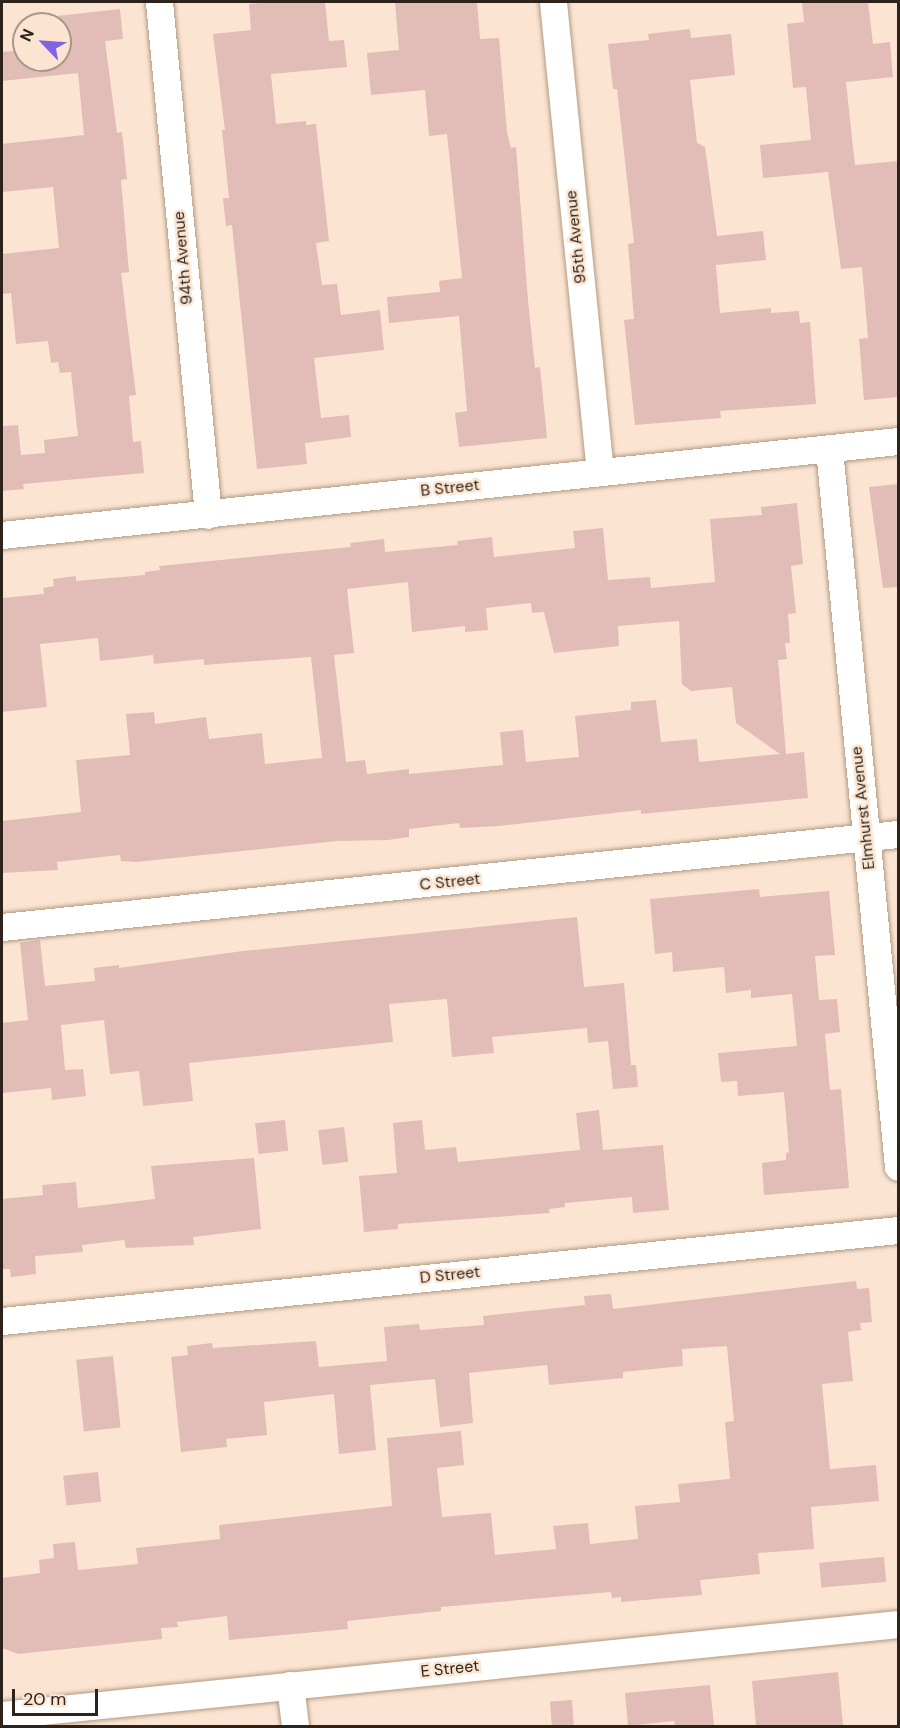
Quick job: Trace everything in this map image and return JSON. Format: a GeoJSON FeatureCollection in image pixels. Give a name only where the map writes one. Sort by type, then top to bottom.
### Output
{"type":"FeatureCollection","features":[{"type":"Feature","properties":{"kind":"street","name":"94th Avenue"},"geometry":{"type":"LineString","coordinates":[[159,2],[208,515]]}},
{"type":"Feature","properties":{"kind":"street","name":"95th Avenue"},"geometry":{"type":"LineString","coordinates":[[553,2],[600,472]]}},
{"type":"Feature","properties":{"kind":"street","name":"B Street"},"geometry":{"type":"LineString","coordinates":[[2,535],[898,441]]}},
{"type":"Feature","properties":{"kind":"street","name":"Elmhurst Avenue"},"geometry":{"type":"LineString","coordinates":[[829,449],[898,1167]]}},
{"type":"Feature","properties":{"kind":"street","name":"C Street"},"geometry":{"type":"LineString","coordinates":[[2,927],[898,834]]}},
{"type":"Feature","properties":{"kind":"street","name":"D Street"},"geometry":{"type":"LineString","coordinates":[[2,1321],[898,1230]]}},
{"type":"Feature","properties":{"kind":"street","name":"E Street"},"geometry":{"type":"LineString","coordinates":[[2,1714],[898,1624]]}},
{"type":"Feature","properties":{"kind":"street"},"geometry":{"type":"LineString","coordinates":[[290,1685],[295,1726]]}},
{"type":"Feature","properties":{"kind":"building"},"geometry":{"type":"Polygon","coordinates":[[[325,2],[329,41],[344,40],[347,67],[271,74],[276,124],[306,121],[306,125],[316,124],[329,241],[316,243],[322,285],[337,284],[341,315],[380,310],[384,350],[314,358],[321,418],[349,415],[351,437],[305,443],[307,464],[257,469],[232,225],[226,226],[223,198],[229,198],[222,130],[225,130],[213,34],[251,30],[249,4],[325,2]]]}},
{"type":"Feature","properties":{"kind":"building"},"geometry":{"type":"Polygon","coordinates":[[[395,2],[477,2],[480,39],[499,38],[507,132],[511,148],[516,147],[535,368],[540,367],[547,438],[459,447],[455,413],[467,411],[459,316],[389,323],[387,297],[440,292],[439,281],[462,278],[447,134],[429,136],[425,90],[371,95],[367,53],[399,50],[395,2]]]}},
{"type":"Feature","properties":{"kind":"building"},"geometry":{"type":"Polygon","coordinates":[[[802,2],[868,2],[873,44],[890,42],[893,77],[846,82],[855,165],[898,161],[898,397],[864,400],[859,339],[868,338],[862,267],[841,269],[828,172],[763,178],[760,145],[811,140],[806,87],[793,88],[787,24],[804,22],[802,2]]]}},
{"type":"Feature","properties":{"kind":"building"},"geometry":{"type":"Polygon","coordinates":[[[120,9],[123,39],[105,41],[117,133],[122,132],[127,179],[121,180],[129,272],[121,273],[136,395],[129,396],[133,442],[141,441],[144,473],[23,484],[24,489],[2,491],[2,426],[18,425],[21,455],[45,453],[44,440],[78,436],[71,372],[60,373],[58,362],[51,363],[48,341],[16,344],[11,293],[2,294],[2,254],[59,248],[53,187],[2,192],[2,144],[84,135],[78,73],[2,81],[2,52],[12,51],[12,72],[72,72],[72,14],[120,9]]]}},
{"type":"Feature","properties":{"kind":"building"},"geometry":{"type":"Polygon","coordinates":[[[690,29],[691,38],[731,34],[735,75],[690,80],[697,143],[705,147],[717,236],[763,231],[766,260],[716,265],[720,313],[771,308],[771,313],[799,311],[800,323],[810,322],[816,404],[720,411],[721,418],[635,425],[624,320],[634,319],[628,244],[634,243],[617,89],[613,89],[608,44],[649,40],[648,34],[690,29]]]}},
{"type":"Feature","properties":{"kind":"building"},"geometry":{"type":"Polygon","coordinates":[[[898,484],[898,587],[883,588],[869,487],[898,484]]]}},
{"type":"Feature","properties":{"kind":"building"},"geometry":{"type":"Polygon","coordinates":[[[797,503],[803,564],[791,566],[796,613],[788,614],[790,643],[785,643],[787,659],[778,660],[786,754],[804,752],[808,798],[641,814],[641,810],[499,826],[460,828],[459,823],[409,829],[409,837],[388,840],[337,841],[136,862],[121,861],[120,855],[57,862],[58,870],[2,873],[2,821],[81,812],[76,760],[130,755],[126,714],[154,712],[155,724],[206,717],[209,739],[262,733],[265,764],[322,758],[311,657],[204,665],[204,659],[154,664],[153,655],[100,661],[98,638],[40,644],[47,707],[2,712],[2,598],[44,594],[43,588],[54,586],[53,579],[76,576],[76,581],[145,575],[145,572],[160,570],[159,566],[351,547],[350,543],[384,539],[385,552],[458,545],[457,541],[492,537],[494,557],[575,548],[573,531],[603,528],[608,580],[650,577],[651,588],[715,582],[710,519],[762,515],[761,507],[797,503]],[[408,582],[347,589],[354,653],[334,655],[346,762],[365,760],[367,774],[409,769],[409,774],[503,765],[500,732],[523,730],[526,762],[579,757],[575,716],[631,710],[631,702],[656,700],[661,742],[697,739],[699,762],[780,754],[736,723],[732,687],[691,691],[682,684],[679,621],[618,626],[619,646],[554,653],[544,612],[532,613],[531,603],[486,608],[488,630],[465,632],[465,626],[412,632],[408,582]]]}},
{"type":"Feature","properties":{"kind":"building"},"geometry":{"type":"Polygon","coordinates":[[[759,889],[760,897],[829,891],[835,955],[815,956],[819,1000],[837,999],[840,1032],[825,1034],[830,1090],[841,1089],[849,1188],[764,1195],[762,1163],[786,1160],[786,1153],[789,1152],[784,1092],[738,1096],[737,1081],[721,1082],[718,1053],[797,1046],[792,994],[751,998],[751,990],[726,993],[724,967],[673,972],[672,952],[655,954],[650,899],[759,889]]]}},
{"type":"Feature","properties":{"kind":"building"},"geometry":{"type":"Polygon","coordinates":[[[577,917],[584,987],[624,983],[631,1065],[636,1065],[638,1087],[613,1089],[608,1041],[588,1043],[587,1028],[492,1037],[494,1053],[452,1057],[447,999],[389,1004],[393,1042],[189,1063],[193,1101],[143,1106],[139,1071],[110,1074],[104,1020],[61,1025],[65,1070],[83,1069],[86,1096],[52,1100],[51,1088],[2,1093],[2,1023],[28,1020],[20,943],[40,940],[45,986],[95,981],[94,968],[119,965],[119,968],[243,951],[577,917]]]}},
{"type":"Feature","properties":{"kind":"building"},"geometry":{"type":"Polygon","coordinates":[[[599,1110],[603,1150],[663,1145],[669,1210],[633,1213],[632,1197],[565,1203],[565,1207],[549,1209],[550,1213],[398,1224],[398,1229],[364,1232],[359,1176],[397,1173],[393,1123],[422,1120],[425,1150],[456,1147],[458,1162],[580,1150],[576,1113],[599,1110]]]}},
{"type":"Feature","properties":{"kind":"building"},"geometry":{"type":"Polygon","coordinates":[[[285,1120],[288,1151],[258,1154],[255,1123],[285,1120]]]}},
{"type":"Feature","properties":{"kind":"building"},"geometry":{"type":"Polygon","coordinates":[[[344,1127],[348,1162],[322,1165],[318,1130],[344,1127]]]}},
{"type":"Feature","properties":{"kind":"building"},"geometry":{"type":"Polygon","coordinates":[[[254,1158],[261,1229],[193,1237],[194,1245],[126,1248],[124,1240],[82,1245],[83,1252],[35,1256],[36,1274],[11,1277],[10,1269],[2,1269],[2,1199],[43,1195],[42,1185],[76,1182],[78,1208],[155,1199],[151,1166],[254,1158]]]}},
{"type":"Feature","properties":{"kind":"building"},"geometry":{"type":"Polygon","coordinates":[[[856,1281],[857,1289],[869,1288],[872,1322],[860,1323],[861,1330],[848,1332],[853,1381],[822,1384],[830,1469],[876,1465],[879,1501],[811,1507],[814,1549],[758,1553],[760,1574],[700,1580],[702,1595],[621,1602],[621,1597],[612,1598],[611,1592],[441,1607],[441,1611],[347,1621],[348,1629],[229,1640],[227,1616],[177,1622],[178,1627],[161,1628],[162,1639],[18,1654],[2,1648],[2,1578],[40,1573],[39,1560],[54,1558],[53,1544],[75,1542],[78,1570],[138,1564],[136,1548],[220,1539],[219,1525],[392,1506],[387,1438],[461,1431],[464,1465],[437,1468],[442,1517],[491,1513],[495,1555],[556,1549],[553,1526],[588,1523],[590,1544],[638,1539],[635,1506],[680,1502],[678,1484],[730,1479],[725,1422],[734,1421],[727,1346],[682,1349],[683,1366],[623,1372],[623,1378],[549,1385],[547,1365],[469,1373],[473,1423],[440,1427],[435,1379],[370,1385],[376,1450],[339,1454],[334,1394],[264,1402],[267,1435],[226,1439],[227,1447],[181,1452],[171,1357],[188,1355],[187,1346],[212,1343],[213,1348],[316,1341],[319,1367],[387,1361],[384,1327],[419,1324],[420,1330],[484,1325],[483,1316],[585,1305],[584,1296],[611,1294],[613,1309],[856,1281]]]}},
{"type":"Feature","properties":{"kind":"building"},"geometry":{"type":"Polygon","coordinates":[[[113,1356],[121,1428],[84,1431],[76,1360],[113,1356]]]}},
{"type":"Feature","properties":{"kind":"building"},"geometry":{"type":"Polygon","coordinates":[[[98,1472],[101,1502],[66,1505],[63,1476],[98,1472]]]}},
{"type":"Feature","properties":{"kind":"building"},"geometry":{"type":"Polygon","coordinates":[[[884,1557],[886,1582],[821,1588],[819,1563],[884,1557]]]}},
{"type":"Feature","properties":{"kind":"building"},"geometry":{"type":"Polygon","coordinates":[[[838,1672],[843,1726],[756,1726],[752,1681],[838,1672]]]}},
{"type":"Feature","properties":{"kind":"building"},"geometry":{"type":"Polygon","coordinates":[[[710,1685],[714,1726],[675,1726],[674,1721],[628,1726],[625,1693],[710,1685]]]}},
{"type":"Feature","properties":{"kind":"building"},"geometry":{"type":"Polygon","coordinates":[[[572,1700],[574,1726],[552,1726],[550,1702],[572,1700]]]}}]}
